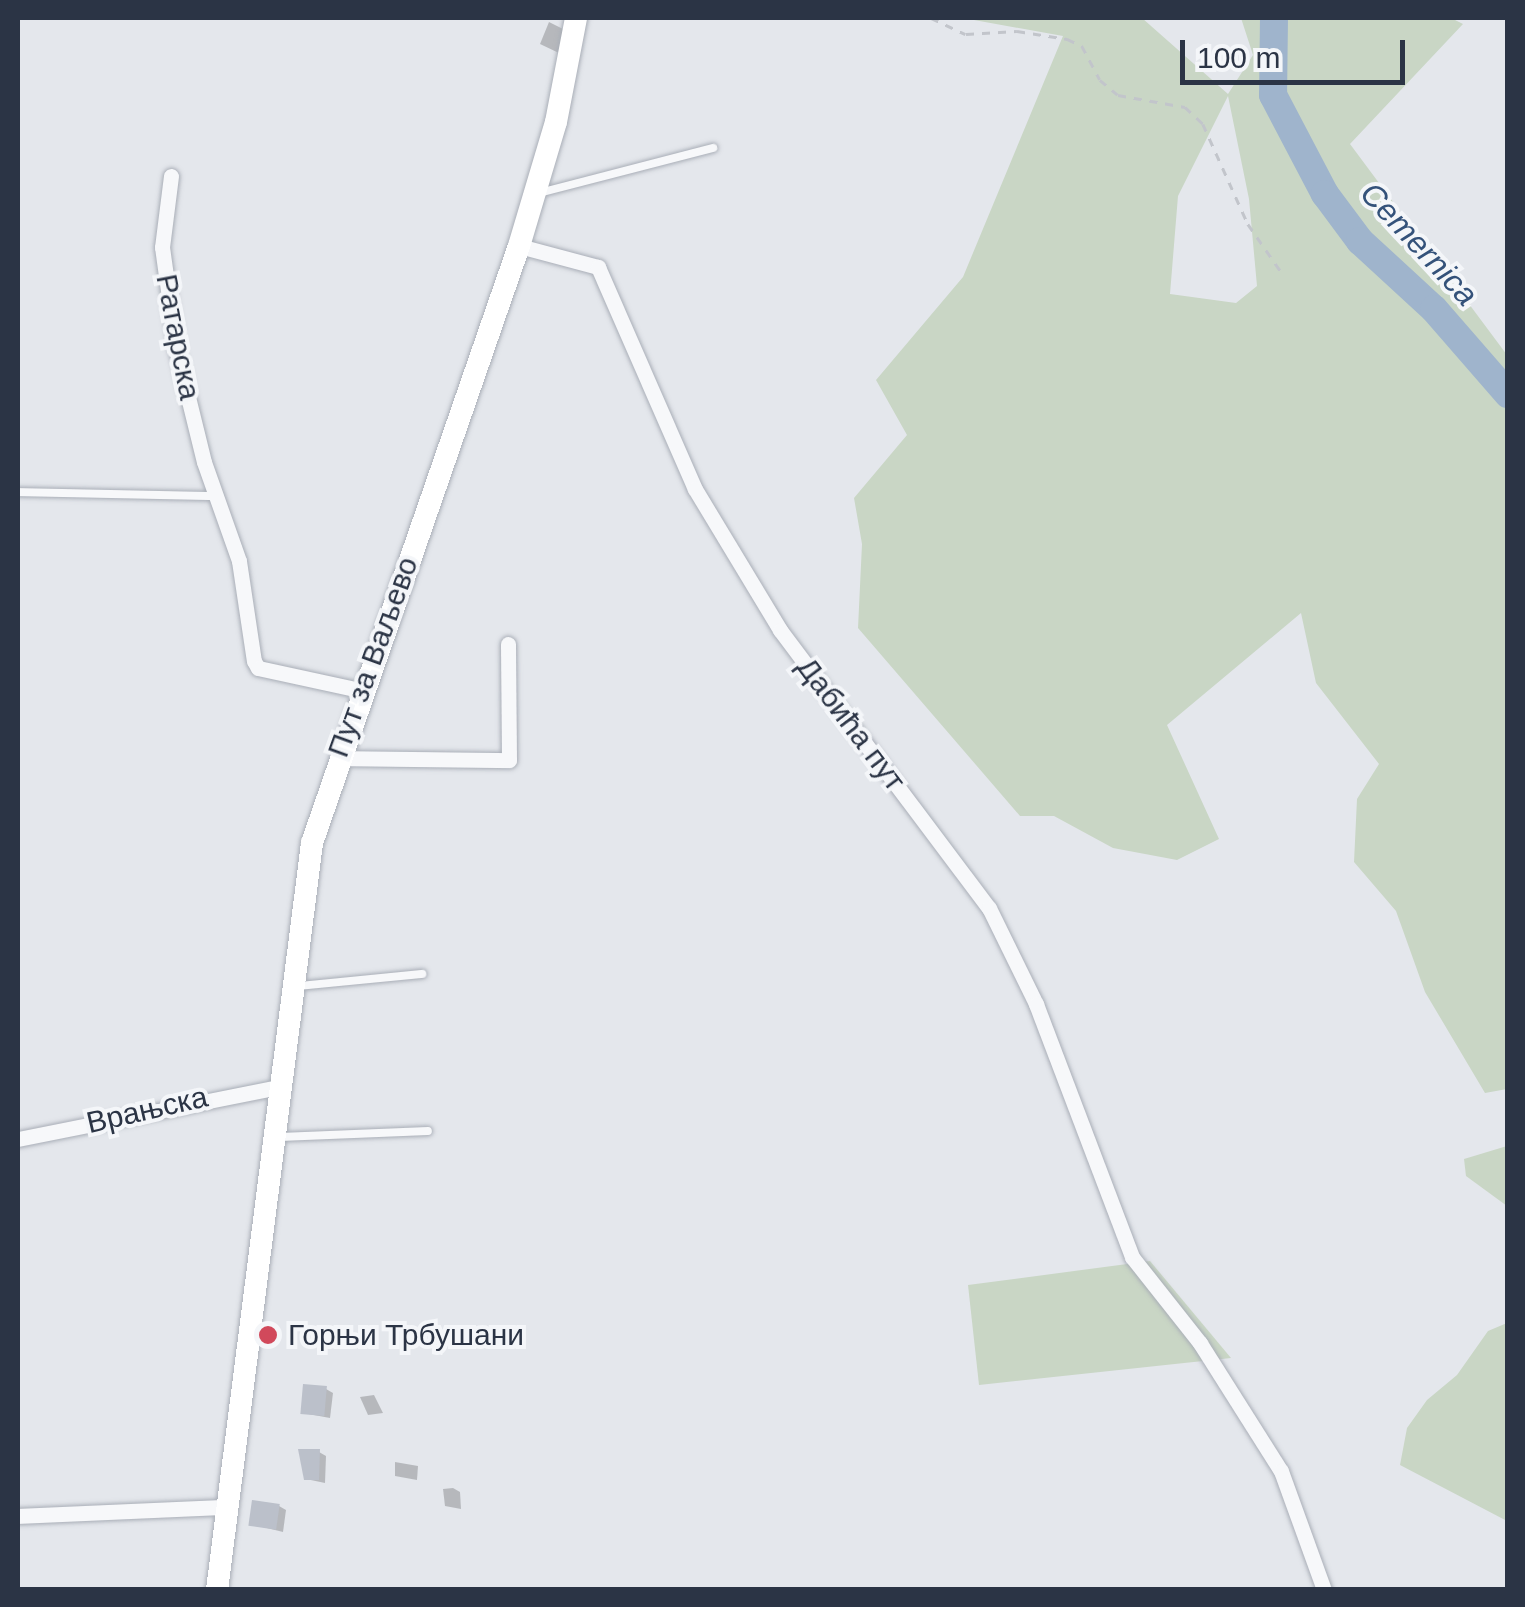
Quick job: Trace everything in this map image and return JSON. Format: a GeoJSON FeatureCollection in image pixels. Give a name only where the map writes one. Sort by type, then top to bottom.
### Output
{"type":"FeatureCollection","features":[{"type":"Feature","properties":{"kind":"main road","name":"Пут за Ваљево"},"geometry":{"type":"LineString","coordinates":[[217,1590],[304,882],[336,758],[535,194],[576,18]]}},
{"type":"Feature","properties":{"kind":"street","name":"Ратарска"},"geometry":{"type":"LineString","coordinates":[[171,176],[162,246],[176,348],[216,496],[239,562],[250,651],[258,668],[360,690]]}},
{"type":"Feature","properties":{"kind":"street","name":"Дабића пут"},"geometry":{"type":"LineString","coordinates":[[518,246],[598,267],[694,488],[780,630],[989,908],[1036,1004],[1132,1258],[1200,1343],[1282,1471],[1324,1590]]}},
{"type":"Feature","properties":{"kind":"street"},"geometry":{"type":"LineString","coordinates":[[336,758],[509,760],[508,644]]}},
{"type":"Feature","properties":{"kind":"street","name":"Врањска"},"geometry":{"type":"LineString","coordinates":[[18,1140],[246,1088],[278,1087]]}},
{"type":"Feature","properties":{"kind":"street"},"geometry":{"type":"LineString","coordinates":[[18,1516],[226,1506]]}},
{"type":"Feature","properties":{"kind":"lane"},"geometry":{"type":"LineString","coordinates":[[535,194],[713,148]]}},
{"type":"Feature","properties":{"kind":"lane"},"geometry":{"type":"LineString","coordinates":[[18,492],[216,496]]}},
{"type":"Feature","properties":{"kind":"lane"},"geometry":{"type":"LineString","coordinates":[[290,987],[422,974]]}},
{"type":"Feature","properties":{"kind":"lane"},"geometry":{"type":"LineString","coordinates":[[271,1137],[428,1131]]}},
{"type":"Feature","properties":{"kind":"path"},"geometry":{"type":"LineString","coordinates":[[931,18],[966,34],[1017,31],[1067,38],[1082,46],[1100,80],[1118,96],[1185,107],[1202,124],[1248,224],[1284,276]]}},
{"type":"Feature","properties":{"kind":"green space"},"geometry":{"type":"Polygon","coordinates":[[[963,18],[1142,18],[1228,94],[1253,55],[1241,18],[1451,18],[1463,24],[1350,144],[1507,355],[1507,1089],[1485,1093],[1425,992],[1396,911],[1354,862],[1357,799],[1379,764],[1316,683],[1301,613],[1167,725],[1219,839],[1177,860],[1113,848],[1054,816],[1020,816],[858,628],[862,544],[854,498],[907,435],[876,380],[963,277],[1063,36],[963,18]],[[1228,96],[1178,196],[1170,294],[1236,303],[1257,286],[1249,199],[1228,96]]]}},
{"type":"Feature","properties":{"kind":"green space"},"geometry":{"type":"Polygon","coordinates":[[[1508,1146],[1507,1206],[1466,1176],[1464,1159],[1508,1146]]]}},
{"type":"Feature","properties":{"kind":"green space"},"geometry":{"type":"Polygon","coordinates":[[[1150,1261],[1231,1358],[979,1385],[968,1285],[1150,1261]]]}},
{"type":"Feature","properties":{"kind":"green space"},"geometry":{"type":"Polygon","coordinates":[[[1507,1323],[1507,1521],[1400,1465],[1407,1428],[1427,1400],[1457,1375],[1488,1331],[1507,1323]]]}},
{"type":"Feature","properties":{"kind":"building"},"geometry":{"type":"Polygon","coordinates":[[[303,1384],[327,1386],[324,1416],[300,1414],[303,1384]]]}},
{"type":"Feature","properties":{"kind":"building"},"geometry":{"type":"Polygon","coordinates":[[[298,1449],[320,1449],[319,1480],[304,1480],[298,1449]]]}},
{"type":"Feature","properties":{"kind":"building"},"geometry":{"type":"Polygon","coordinates":[[[252,1500],[280,1504],[276,1530],[248,1526],[252,1500]]]}},
{"type":"Feature","properties":{"kind":"waterway","name":"Cemernica"},"geometry":{"type":"LineString","coordinates":[[1274,18],[1273,95],[1325,194],[1360,241],[1434,309],[1508,394]]}},
{"type":"Feature","properties":{"kind":"place","name":"Горњи Трбушани"},"geometry":{"type":"Point","coordinates":[268,1335]}}]}
